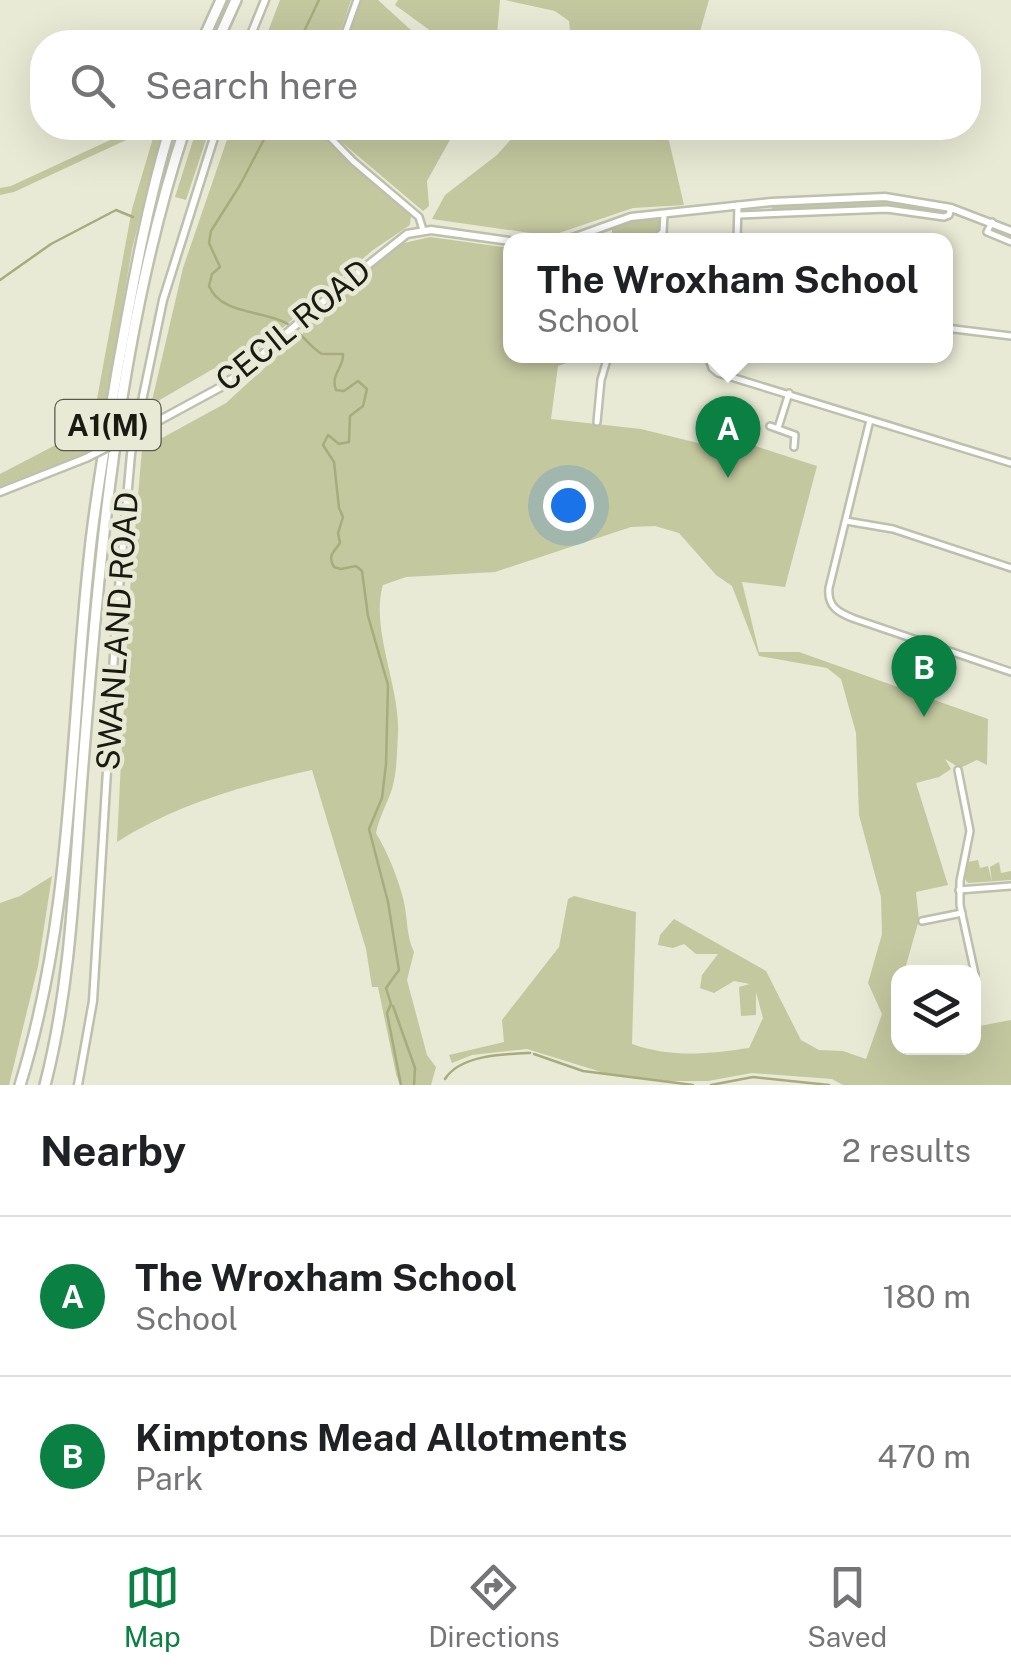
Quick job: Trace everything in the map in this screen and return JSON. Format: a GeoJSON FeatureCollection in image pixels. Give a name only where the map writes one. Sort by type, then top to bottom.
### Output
{"type":"FeatureCollection","features":[{"type":"Feature","properties":{"kind":"highway"},"geometry":{"type":"LineString","coordinates":[[207,30],[221,0]]}},
{"type":"Feature","properties":{"kind":"highway"},"geometry":{"type":"LineString","coordinates":[[222,30],[236,0]]}},
{"type":"Feature","properties":{"kind":"highway","name":"A1(M)"},"geometry":{"type":"LineString","coordinates":[[20,1085],[46,980],[65,850],[94,520],[138,252],[167,140]]}},
{"type":"Feature","properties":{"kind":"highway","name":"A1(M)"},"geometry":{"type":"LineString","coordinates":[[45,1085],[62,1009],[76,882],[104,521],[146,275],[182,140]]}},
{"type":"Feature","properties":{"kind":"main road"},"geometry":{"type":"LineString","coordinates":[[253,30],[266,0]]}},
{"type":"Feature","properties":{"kind":"main road","name":"SWANLAND ROAD"},"geometry":{"type":"LineString","coordinates":[[78,1085],[93,1001],[116,622],[131,454],[163,300],[213,140]]}},
{"type":"Feature","properties":{"kind":"main road"},"geometry":{"type":"LineString","coordinates":[[586,233],[631,217],[738,205],[885,197],[951,208],[1011,231]]}},
{"type":"Feature","properties":{"kind":"main road"},"geometry":{"type":"LineString","coordinates":[[422,230],[503,240]]}},
{"type":"Feature","properties":{"kind":"main road","name":"CECIL ROAD"},"geometry":{"type":"LineString","coordinates":[[0,492],[86,458],[218,388],[394,244],[422,230]]}},
{"type":"Feature","properties":{"kind":"street"},"geometry":{"type":"LineString","coordinates":[[346,30],[357,0]]}},
{"type":"Feature","properties":{"kind":"street"},"geometry":{"type":"LineString","coordinates":[[333,140],[418,217],[422,230]]}},
{"type":"Feature","properties":{"kind":"street"},"geometry":{"type":"LineString","coordinates":[[738,205],[738,233]]}},
{"type":"Feature","properties":{"kind":"street"},"geometry":{"type":"LineString","coordinates":[[739,215],[867,209],[944,217],[951,208]]}},
{"type":"Feature","properties":{"kind":"street"},"geometry":{"type":"LineString","coordinates":[[661,233],[664,214]]}},
{"type":"Feature","properties":{"kind":"street"},"geometry":{"type":"LineString","coordinates":[[992,222],[987,232],[1011,242]]}},
{"type":"Feature","properties":{"kind":"street"},"geometry":{"type":"LineString","coordinates":[[953,329],[1011,336]]}},
{"type":"Feature","properties":{"kind":"street"},"geometry":{"type":"LineString","coordinates":[[598,422],[606,363]]}},
{"type":"Feature","properties":{"kind":"street"},"geometry":{"type":"LineString","coordinates":[[710,363],[718,373],[1011,463]]}},
{"type":"Feature","properties":{"kind":"street"},"geometry":{"type":"LineString","coordinates":[[789,393],[774,427],[796,435],[794,446]]}},
{"type":"Feature","properties":{"kind":"street"},"geometry":{"type":"LineString","coordinates":[[870,420],[828,592],[835,609],[1011,672]]}},
{"type":"Feature","properties":{"kind":"street"},"geometry":{"type":"LineString","coordinates":[[844,521],[893,530],[1011,568]]}},
{"type":"Feature","properties":{"kind":"street"},"geometry":{"type":"LineString","coordinates":[[958,770],[970,831],[959,890],[973,965]]}},
{"type":"Feature","properties":{"kind":"street"},"geometry":{"type":"LineString","coordinates":[[959,890],[1011,886]]}},
{"type":"Feature","properties":{"kind":"street"},"geometry":{"type":"LineString","coordinates":[[922,922],[962,913]]}},
{"type":"Feature","properties":{"kind":"green space"},"geometry":{"type":"Polygon","coordinates":[[[280,0],[351,0],[341,30],[269,30],[280,0]]]}},
{"type":"Feature","properties":{"kind":"green space"},"geometry":{"type":"Polygon","coordinates":[[[360,0],[378,0],[411,30],[349,30],[360,0]]]}},
{"type":"Feature","properties":{"kind":"green space"},"geometry":{"type":"Polygon","coordinates":[[[398,0],[500,0],[497,30],[429,30],[395,5],[398,0]]]}},
{"type":"Feature","properties":{"kind":"green space"},"geometry":{"type":"Polygon","coordinates":[[[505,0],[709,0],[700,30],[570,30],[569,21],[555,11],[505,0]]]}},
{"type":"Feature","properties":{"kind":"green space"},"geometry":{"type":"Polygon","coordinates":[[[110,140],[126,140],[0,195],[0,188],[110,140]]]}},
{"type":"Feature","properties":{"kind":"green space"},"geometry":{"type":"Polygon","coordinates":[[[152,140],[160,140],[132,249],[98,448],[0,486],[0,474],[92,426],[132,209],[152,140]]]}},
{"type":"Feature","properties":{"kind":"green space"},"geometry":{"type":"Polygon","coordinates":[[[193,140],[206,140],[186,200],[175,197],[193,140]]]}},
{"type":"Feature","properties":{"kind":"green space"},"geometry":{"type":"Polygon","coordinates":[[[227,140],[327,140],[411,215],[410,225],[373,250],[250,356],[213,369],[151,405],[183,268],[227,140]]]}},
{"type":"Feature","properties":{"kind":"green space"},"geometry":{"type":"Polygon","coordinates":[[[339,140],[450,140],[427,181],[429,206],[423,211],[339,140]]]}},
{"type":"Feature","properties":{"kind":"green space"},"geometry":{"type":"Polygon","coordinates":[[[510,140],[669,140],[684,205],[633,208],[559,233],[530,233],[432,219],[445,195],[510,140]]]}},
{"type":"Feature","properties":{"kind":"green space"},"geometry":{"type":"Polygon","coordinates":[[[892,201],[947,212],[884,206],[772,210],[772,205],[892,201]]]}},
{"type":"Feature","properties":{"kind":"green space"},"geometry":{"type":"Polygon","coordinates":[[[656,218],[661,221],[656,233],[612,233],[616,225],[656,218]]]}},
{"type":"Feature","properties":{"kind":"green space"},"geometry":{"type":"Polygon","coordinates":[[[430,237],[503,247],[503,363],[566,363],[558,366],[551,419],[641,429],[702,444],[706,433],[726,438],[730,424],[741,427],[735,454],[745,457],[749,444],[817,466],[785,587],[742,582],[759,652],[799,652],[988,719],[987,765],[977,760],[960,768],[945,759],[951,769],[916,783],[948,885],[916,892],[919,920],[906,965],[891,965],[891,1055],[981,1055],[981,1026],[1011,1020],[1011,1085],[843,1085],[832,1079],[752,1073],[708,1081],[659,1081],[614,1076],[527,1049],[472,1055],[452,1063],[449,1055],[504,1042],[502,1020],[559,947],[568,899],[574,896],[636,912],[632,1044],[690,1054],[749,1048],[763,1018],[756,992],[756,1015],[741,1016],[739,987],[750,984],[734,981],[714,993],[700,988],[702,975],[718,954],[696,954],[684,944],[673,948],[658,945],[660,935],[674,919],[766,971],[801,1040],[819,1050],[843,1051],[866,1059],[882,1014],[868,983],[882,934],[881,897],[859,815],[856,733],[841,679],[827,668],[759,656],[732,586],[716,575],[679,533],[655,526],[631,527],[495,572],[406,577],[383,585],[380,620],[398,733],[394,782],[376,833],[405,905],[414,952],[407,980],[427,1055],[436,1067],[431,1085],[400,1085],[378,987],[372,987],[366,949],[312,770],[211,798],[163,817],[117,842],[129,602],[142,449],[226,403],[296,339],[299,341],[309,321],[400,244],[430,237]]]}},
{"type":"Feature","properties":{"kind":"green space"},"geometry":{"type":"Polygon","coordinates":[[[978,860],[980,868],[988,866],[992,881],[968,883],[965,879],[968,862],[978,860]]]}},
{"type":"Feature","properties":{"kind":"green space"},"geometry":{"type":"Polygon","coordinates":[[[999,862],[1001,873],[1011,871],[1011,880],[992,881],[990,867],[999,862]]]}},
{"type":"Feature","properties":{"kind":"green space"},"geometry":{"type":"Polygon","coordinates":[[[52,876],[38,966],[9,1085],[0,1085],[0,903],[20,896],[52,876]]]}},
{"type":"Feature","properties":{"kind":"waterway"},"geometry":{"type":"LineString","coordinates":[[305,30],[319,0]]}},
{"type":"Feature","properties":{"kind":"waterway"},"geometry":{"type":"LineString","coordinates":[[264,140],[211,231],[209,243],[220,267],[212,274],[209,286],[233,307],[286,323],[322,354],[343,354],[336,390],[344,391],[358,381],[367,389],[363,406],[350,416],[349,442],[339,444],[328,435],[323,445],[334,462],[343,517],[338,533],[340,543],[332,554],[332,563],[341,569],[356,566],[362,571],[368,616],[388,685],[382,798],[369,829],[388,902],[399,970],[386,988],[401,1085]]}},
{"type":"Feature","properties":{"kind":"waterway"},"geometry":{"type":"LineString","coordinates":[[0,280],[51,244],[116,210],[133,217]]}},
{"type":"Feature","properties":{"kind":"waterway"},"geometry":{"type":"LineString","coordinates":[[393,1006],[415,1068],[414,1085]]}},
{"type":"Feature","properties":{"kind":"waterway"},"geometry":{"type":"LineString","coordinates":[[445,1079],[471,1060],[530,1053]]}},
{"type":"Feature","properties":{"kind":"waterway"},"geometry":{"type":"LineString","coordinates":[[534,1054],[583,1071],[693,1085]]}},
{"type":"Feature","properties":{"kind":"waterway"},"geometry":{"type":"LineString","coordinates":[[711,1085],[753,1077],[829,1085]]}},
{"type":"Feature","properties":{"kind":"place","name":"The Wroxham School"},"geometry":{"type":"Point","coordinates":[728,478]}},
{"type":"Feature","properties":{"kind":"place","name":"Kimptons Mead Allotments"},"geometry":{"type":"Point","coordinates":[924,717]}}]}
